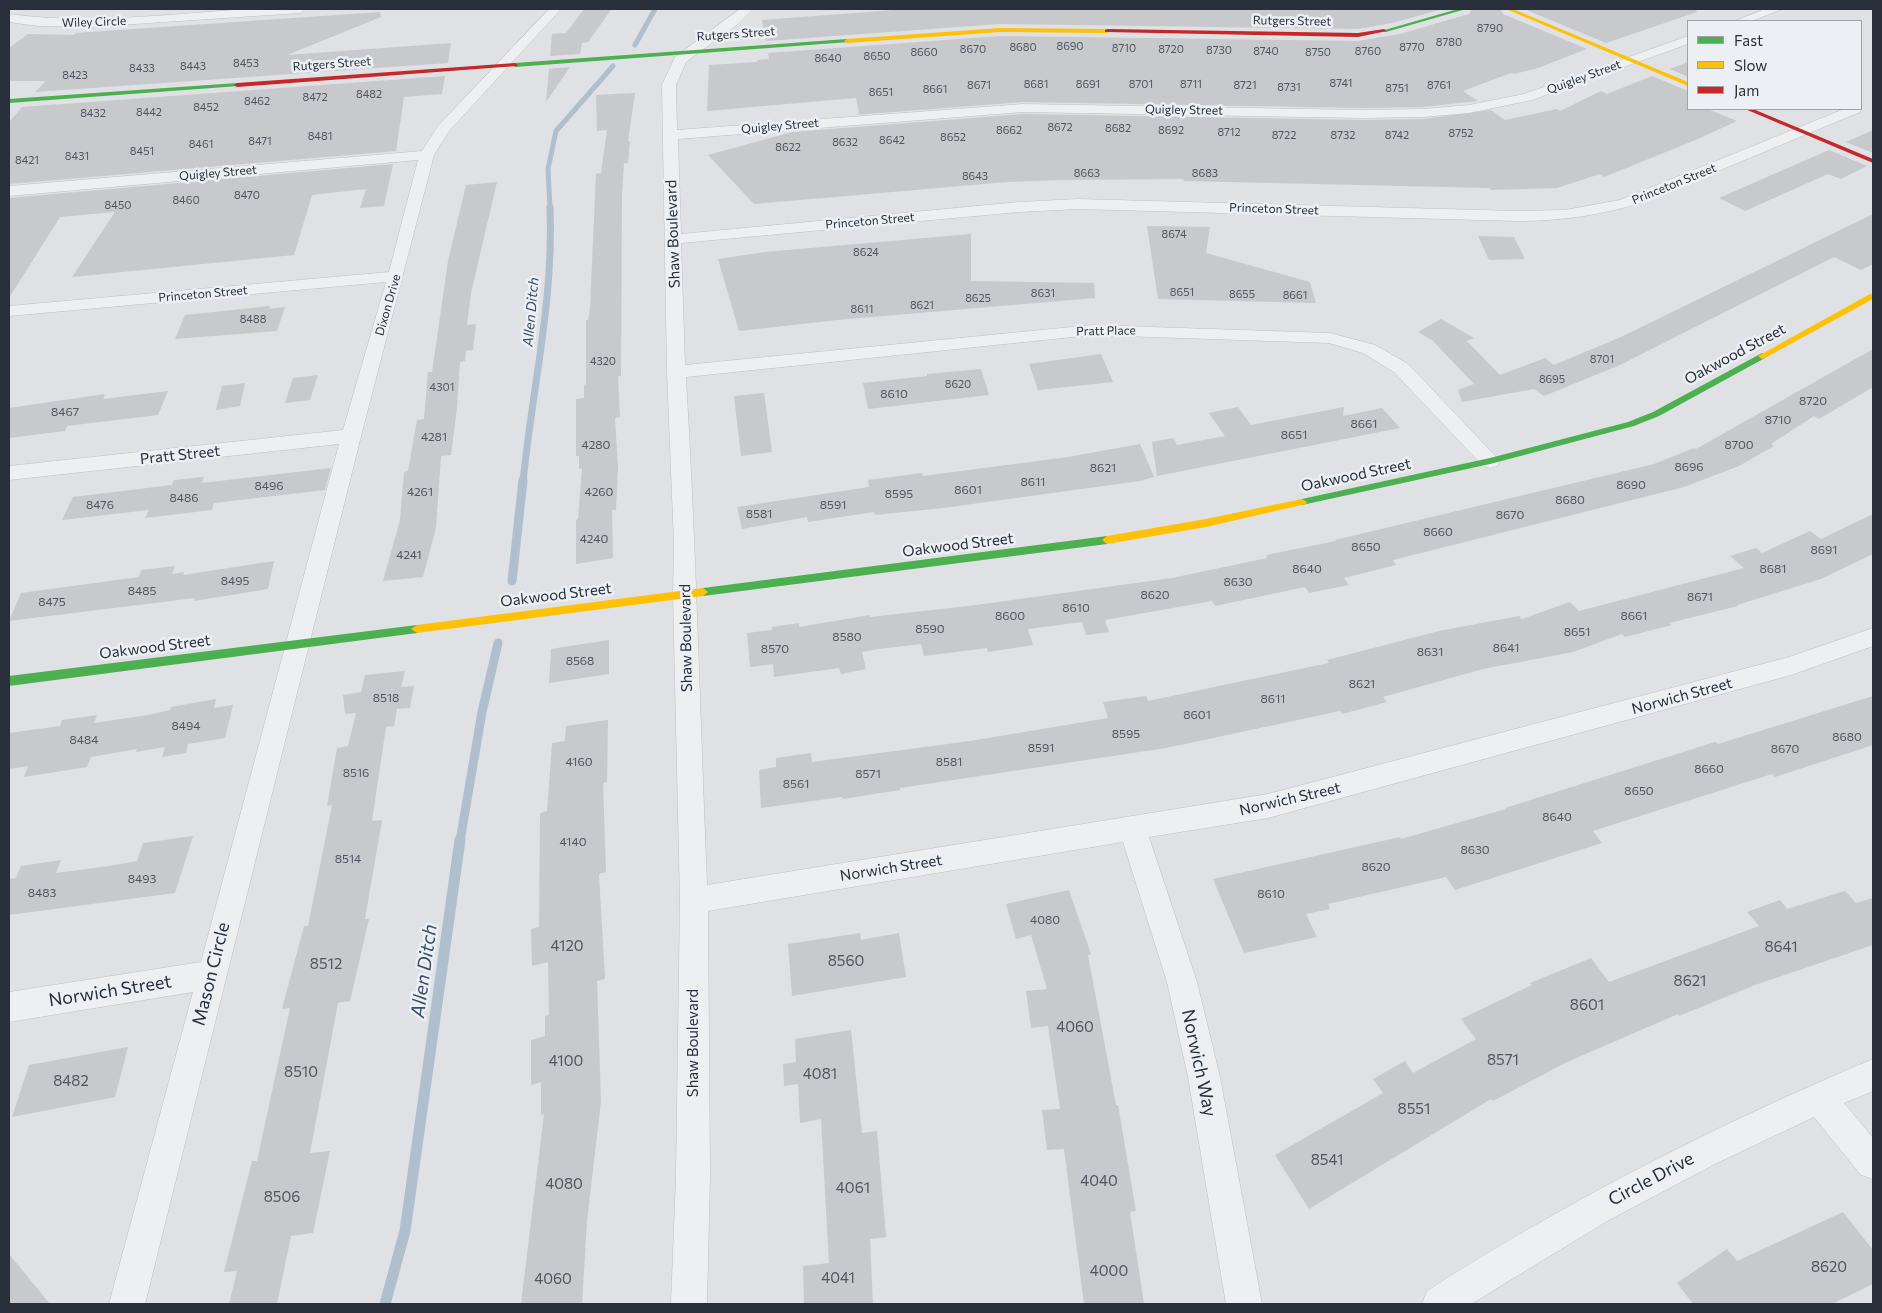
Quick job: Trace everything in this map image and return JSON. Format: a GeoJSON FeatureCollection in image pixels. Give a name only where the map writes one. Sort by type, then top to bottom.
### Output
{"type":"FeatureCollection","features":[{"type":"Feature","properties":{"kind":"street","name":"Wiley Circle"},"geometry":{"type":"LineString","coordinates":[[9,18],[38,22],[89,23],[300,9]]}},
{"type":"Feature","properties":{"kind":"street","name":"Dixon Drive"},"geometry":{"type":"LineString","coordinates":[[298,644],[351,436],[396,276],[427,156],[443,129],[555,9]]}},
{"type":"Feature","properties":{"kind":"street","name":"Shaw Boulevard"},"geometry":{"type":"LineString","coordinates":[[689,1304],[693,1176],[694,900],[684,595],[685,544],[676,372],[674,239],[668,85],[675,68],[690,51],[722,30],[747,9]]}},
{"type":"Feature","properties":{"kind":"street","name":"Rutgers Street"},"geometry":{"type":"LineString","coordinates":[[9,101],[690,51],[1009,30],[1358,35],[1394,29],[1463,9]]}},
{"type":"Feature","properties":{"kind":"street"},"geometry":{"type":"LineString","coordinates":[[1509,9],[1687,84]]}},
{"type":"Feature","properties":{"kind":"street"},"geometry":{"type":"LineString","coordinates":[[1744,20],[1776,9]]}},
{"type":"Feature","properties":{"kind":"street","name":"Quigley Street"},"geometry":{"type":"LineString","coordinates":[[669,135],[1023,108],[1362,114],[1423,113],[1469,109],[1508,102],[1553,89],[1687,40]]}},
{"type":"Feature","properties":{"kind":"street"},"geometry":{"type":"LineString","coordinates":[[1750,110],[1873,161]]}},
{"type":"Feature","properties":{"kind":"street","name":"Princeton Street"},"geometry":{"type":"LineString","coordinates":[[674,239],[1019,207],[1078,204],[1517,216],[1566,215],[1612,208],[1641,198],[1852,110]]}},
{"type":"Feature","properties":{"kind":"street","name":"Quigley Street"},"geometry":{"type":"LineString","coordinates":[[9,191],[427,156]]}},
{"type":"Feature","properties":{"kind":"street","name":"Princeton Street"},"geometry":{"type":"LineString","coordinates":[[9,312],[396,276]]}},
{"type":"Feature","properties":{"kind":"street","name":"Oakwood Street"},"geometry":{"type":"LineString","coordinates":[[9,681],[1098,542],[1206,523],[1490,461],[1631,424],[1656,414],[1873,296]]}},
{"type":"Feature","properties":{"kind":"street","name":"Pratt Place"},"geometry":{"type":"LineString","coordinates":[[676,372],[1092,330],[1258,334],[1330,338],[1369,349],[1401,368],[1490,461]]}},
{"type":"Feature","properties":{"kind":"street","name":"Pratt Street"},"geometry":{"type":"LineString","coordinates":[[9,473],[351,436]]}},
{"type":"Feature","properties":{"kind":"street","name":"Norwich Street"},"geometry":{"type":"LineString","coordinates":[[694,900],[1268,806],[1791,666],[1873,637]]}},
{"type":"Feature","properties":{"kind":"street","name":"Mason Circle"},"geometry":{"type":"LineString","coordinates":[[127,1304],[210,974],[298,644]]}},
{"type":"Feature","properties":{"kind":"street","name":"Norwich Way"},"geometry":{"type":"LineString","coordinates":[[1132,828],[1182,982],[1204,1077],[1244,1304]]}},
{"type":"Feature","properties":{"kind":"street","name":"Norwich Street"},"geometry":{"type":"LineString","coordinates":[[9,1007],[210,974]]}},
{"type":"Feature","properties":{"kind":"street","name":"Circle Drive"},"geometry":{"type":"LineString","coordinates":[[1440,1304],[1563,1227],[1646,1180],[1730,1138],[1873,1075]]}},
{"type":"Feature","properties":{"kind":"street"},"geometry":{"type":"LineString","coordinates":[[1819,1098],[1873,1163]]}},
{"type":"Feature","properties":{"kind":"building"},"geometry":{"type":"Polygon","coordinates":[[[584,9],[611,10],[588,42],[582,43],[580,54],[550,56],[552,34],[566,33],[584,9]]]}},
{"type":"Feature","properties":{"kind":"building"},"geometry":{"type":"Polygon","coordinates":[[[907,9],[1443,9],[1392,23],[1358,29],[1000,24],[766,41],[762,20],[907,9]]]}},
{"type":"Feature","properties":{"kind":"building"},"geometry":{"type":"Polygon","coordinates":[[[1472,9],[1500,9],[1503,14],[1587,49],[1538,68],[1514,74],[1511,73],[1463,91],[1478,101],[1423,107],[1362,108],[1023,102],[854,115],[859,114],[856,98],[707,111],[709,65],[757,62],[757,60],[769,59],[768,53],[1000,36],[1358,41],[1400,34],[1469,14],[1472,9]]]}},
{"type":"Feature","properties":{"kind":"building"},"geometry":{"type":"Polygon","coordinates":[[[1524,9],[1696,9],[1697,12],[1606,43],[1524,9]]]}},
{"type":"Feature","properties":{"kind":"building"},"geometry":{"type":"Polygon","coordinates":[[[380,12],[381,17],[287,55],[451,43],[448,63],[35,92],[46,81],[9,81],[9,48],[28,34],[74,35],[76,33],[380,12]]]}},
{"type":"Feature","properties":{"kind":"building"},"geometry":{"type":"Polygon","coordinates":[[[1687,62],[1687,77],[1670,69],[1687,62]]]}},
{"type":"Feature","properties":{"kind":"building"},"geometry":{"type":"Polygon","coordinates":[[[570,67],[546,102],[549,69],[570,67]]]}},
{"type":"Feature","properties":{"kind":"building"},"geometry":{"type":"Polygon","coordinates":[[[445,76],[442,94],[404,97],[396,151],[9,184],[9,122],[22,107],[445,76]]]}},
{"type":"Feature","properties":{"kind":"building"},"geometry":{"type":"Polygon","coordinates":[[[1652,76],[1687,91],[1687,110],[1710,110],[1737,121],[1604,177],[1600,174],[1557,188],[1491,190],[1489,188],[1184,181],[1183,179],[1060,180],[1007,182],[754,204],[708,155],[792,132],[1023,114],[1362,120],[1423,119],[1491,110],[1505,120],[1557,109],[1560,111],[1601,91],[1607,94],[1652,76]]]}},
{"type":"Feature","properties":{"kind":"building"},"geometry":{"type":"Polygon","coordinates":[[[635,93],[628,141],[630,141],[628,163],[624,163],[622,195],[621,376],[618,376],[620,417],[615,418],[618,469],[616,510],[612,510],[613,558],[576,564],[576,520],[578,519],[582,468],[579,469],[579,456],[576,456],[576,399],[584,398],[584,385],[586,384],[586,320],[588,320],[590,308],[596,174],[601,173],[607,130],[597,131],[596,95],[635,93]]]}},
{"type":"Feature","properties":{"kind":"building"},"geometry":{"type":"Polygon","coordinates":[[[1873,130],[1873,153],[1846,142],[1873,130]]]}},
{"type":"Feature","properties":{"kind":"building"},"geometry":{"type":"Polygon","coordinates":[[[1829,150],[1867,166],[1841,179],[1828,174],[1745,211],[1719,198],[1829,150]]]}},
{"type":"Feature","properties":{"kind":"building"},"geometry":{"type":"Polygon","coordinates":[[[393,164],[384,206],[360,208],[366,189],[312,195],[294,255],[72,277],[115,212],[60,217],[9,298],[9,198],[393,164]]]}},
{"type":"Feature","properties":{"kind":"building"},"geometry":{"type":"Polygon","coordinates":[[[497,182],[471,293],[467,325],[476,324],[473,350],[466,351],[465,361],[460,362],[451,455],[441,456],[436,528],[423,577],[383,581],[400,520],[404,472],[408,471],[417,420],[424,419],[428,372],[432,372],[448,261],[466,185],[497,182]]]}},
{"type":"Feature","properties":{"kind":"building"},"geometry":{"type":"Polygon","coordinates":[[[1873,214],[1873,264],[1861,270],[1834,257],[1620,365],[1544,396],[1534,389],[1462,402],[1458,390],[1474,384],[1433,341],[1418,332],[1441,319],[1474,338],[1467,341],[1500,375],[1545,358],[1554,365],[1621,337],[1873,214]]]}},
{"type":"Feature","properties":{"kind":"building"},"geometry":{"type":"Polygon","coordinates":[[[1147,226],[1210,227],[1206,253],[1310,282],[1316,303],[1158,299],[1147,226]]]}},
{"type":"Feature","properties":{"kind":"building"},"geometry":{"type":"Polygon","coordinates":[[[971,234],[971,281],[1094,283],[1095,298],[837,320],[739,331],[718,259],[765,252],[971,234]]]}},
{"type":"Feature","properties":{"kind":"building"},"geometry":{"type":"Polygon","coordinates":[[[1478,236],[1514,237],[1525,259],[1489,260],[1478,236]]]}},
{"type":"Feature","properties":{"kind":"building"},"geometry":{"type":"Polygon","coordinates":[[[270,306],[269,309],[285,307],[277,331],[175,339],[185,315],[270,306]]]}},
{"type":"Feature","properties":{"kind":"building"},"geometry":{"type":"Polygon","coordinates":[[[1873,349],[1873,387],[1819,419],[1814,416],[1771,444],[1774,446],[1739,466],[1684,487],[1393,560],[1396,565],[1344,578],[1349,585],[1309,593],[1305,587],[1215,606],[1212,601],[1105,620],[1109,632],[1086,635],[1082,622],[1028,629],[1033,645],[988,652],[987,648],[924,656],[921,644],[878,649],[862,652],[866,669],[841,674],[839,668],[774,677],[773,664],[750,667],[747,633],[772,630],[772,627],[799,623],[799,627],[870,615],[870,617],[976,605],[1172,578],[1267,558],[1266,555],[1336,541],[1654,464],[1694,448],[1696,449],[1873,349]]]}},
{"type":"Feature","properties":{"kind":"building"},"geometry":{"type":"Polygon","coordinates":[[[1101,354],[1113,382],[1038,390],[1029,364],[1101,354]]]}},
{"type":"Feature","properties":{"kind":"building"},"geometry":{"type":"Polygon","coordinates":[[[981,369],[989,395],[868,409],[863,383],[981,369]]]}},
{"type":"Feature","properties":{"kind":"building"},"geometry":{"type":"Polygon","coordinates":[[[318,375],[310,400],[285,403],[293,378],[318,375]]]}},
{"type":"Feature","properties":{"kind":"building"},"geometry":{"type":"Polygon","coordinates":[[[245,383],[240,406],[216,410],[222,386],[245,383]]]}},
{"type":"Feature","properties":{"kind":"building"},"geometry":{"type":"Polygon","coordinates":[[[168,391],[158,415],[67,426],[65,431],[9,438],[9,408],[105,394],[103,399],[168,391]]]}},
{"type":"Feature","properties":{"kind":"building"},"geometry":{"type":"Polygon","coordinates":[[[764,393],[772,452],[741,456],[734,396],[764,393]]]}},
{"type":"Feature","properties":{"kind":"building"},"geometry":{"type":"Polygon","coordinates":[[[1238,407],[1251,425],[1344,407],[1343,416],[1382,408],[1400,428],[1157,476],[1152,442],[1173,438],[1177,445],[1225,436],[1209,413],[1238,407]]]}},
{"type":"Feature","properties":{"kind":"building"},"geometry":{"type":"Polygon","coordinates":[[[1140,444],[1154,477],[1140,481],[943,508],[875,515],[874,512],[808,522],[807,517],[742,529],[737,507],[869,487],[868,480],[922,473],[923,476],[1068,457],[1140,444]]]}},
{"type":"Feature","properties":{"kind":"building"},"geometry":{"type":"Polygon","coordinates":[[[331,468],[325,490],[214,503],[212,510],[145,518],[149,510],[62,520],[73,497],[172,485],[174,480],[204,477],[202,483],[331,468]]]}},
{"type":"Feature","properties":{"kind":"building"},"geometry":{"type":"Polygon","coordinates":[[[1873,514],[1873,554],[1821,579],[1738,606],[1669,623],[1672,625],[1625,637],[1622,634],[1573,652],[1483,669],[1383,697],[1387,702],[1342,714],[1340,711],[1166,748],[900,788],[900,790],[843,799],[842,797],[761,808],[759,770],[776,767],[776,758],[811,753],[812,762],[970,741],[1108,718],[1103,702],[1146,696],[1148,701],[1329,663],[1327,660],[1439,631],[1519,616],[1522,619],[1570,602],[1579,611],[1744,568],[1730,556],[1756,548],[1762,553],[1810,531],[1821,539],[1873,514]]]}},
{"type":"Feature","properties":{"kind":"building"},"geometry":{"type":"Polygon","coordinates":[[[274,561],[268,589],[194,601],[195,598],[9,621],[21,593],[139,577],[141,570],[175,566],[172,574],[184,572],[183,575],[274,561]]]}},
{"type":"Feature","properties":{"kind":"building"},"geometry":{"type":"Polygon","coordinates":[[[609,640],[609,674],[549,683],[551,649],[609,640]]]}},
{"type":"Feature","properties":{"kind":"building"},"geometry":{"type":"Polygon","coordinates":[[[405,671],[401,687],[414,686],[410,708],[397,709],[394,726],[386,727],[372,821],[382,820],[365,919],[369,919],[350,1001],[338,1003],[310,1153],[330,1151],[313,1233],[291,1236],[277,1304],[229,1304],[237,1271],[224,1272],[252,1161],[257,1161],[290,1008],[282,1009],[304,926],[308,926],[332,805],[327,806],[337,748],[348,746],[356,713],[345,714],[343,695],[361,692],[365,675],[405,671]]]}},
{"type":"Feature","properties":{"kind":"building"},"geometry":{"type":"Polygon","coordinates":[[[1873,696],[1873,745],[1775,777],[1772,774],[1593,831],[1602,843],[1455,890],[1446,877],[1328,904],[1330,909],[1306,914],[1317,937],[1244,953],[1213,879],[1400,837],[1401,839],[1506,809],[1715,742],[1718,744],[1873,696]]]}},
{"type":"Feature","properties":{"kind":"building"},"geometry":{"type":"Polygon","coordinates":[[[216,699],[214,708],[233,705],[225,738],[188,744],[186,753],[162,757],[165,747],[136,752],[137,749],[91,757],[87,767],[24,777],[28,766],[9,769],[9,733],[60,726],[62,720],[97,715],[94,723],[148,715],[170,710],[171,707],[216,699]]]}},
{"type":"Feature","properties":{"kind":"building"},"geometry":{"type":"Polygon","coordinates":[[[608,720],[607,782],[603,783],[606,872],[599,874],[605,979],[597,981],[601,1101],[587,1222],[582,1304],[521,1304],[544,1114],[541,1115],[541,1082],[531,1085],[531,1040],[545,1036],[545,1016],[549,1015],[548,962],[532,966],[531,929],[539,927],[540,813],[547,811],[552,743],[565,741],[566,726],[608,720]]]}},
{"type":"Feature","properties":{"kind":"building"},"geometry":{"type":"Polygon","coordinates":[[[193,836],[175,893],[9,915],[9,879],[16,878],[21,866],[61,860],[56,873],[109,866],[137,861],[143,843],[193,836]]]}},
{"type":"Feature","properties":{"kind":"building"},"geometry":{"type":"Polygon","coordinates":[[[1069,890],[1091,954],[1088,955],[1116,1105],[1118,1105],[1136,1211],[1130,1212],[1144,1304],[1084,1304],[1064,1149],[1047,1150],[1042,1110],[1060,1109],[1048,1026],[1031,1028],[1026,991],[1047,989],[1031,935],[1016,939],[1006,904],[1069,890]]]}},
{"type":"Feature","properties":{"kind":"building"},"geometry":{"type":"Polygon","coordinates":[[[1845,891],[1856,903],[1873,898],[1873,945],[1755,985],[1679,1016],[1678,1014],[1567,1062],[1493,1101],[1491,1099],[1309,1209],[1275,1155],[1383,1093],[1373,1079],[1405,1061],[1413,1073],[1476,1039],[1461,1019],[1532,985],[1530,983],[1591,958],[1609,982],[1759,926],[1747,912],[1780,900],[1787,909],[1845,891]]]}},
{"type":"Feature","properties":{"kind":"building"},"geometry":{"type":"Polygon","coordinates":[[[860,933],[861,940],[899,933],[906,977],[792,996],[788,944],[860,933]]]}},
{"type":"Feature","properties":{"kind":"building"},"geometry":{"type":"Polygon","coordinates":[[[851,1030],[862,1133],[877,1131],[886,1237],[870,1239],[873,1304],[804,1304],[803,1266],[829,1263],[821,1119],[800,1123],[798,1084],[784,1086],[783,1064],[796,1062],[795,1039],[851,1030]]]}},
{"type":"Feature","properties":{"kind":"building"},"geometry":{"type":"Polygon","coordinates":[[[128,1047],[115,1097],[12,1117],[29,1065],[128,1047]]]}},
{"type":"Feature","properties":{"kind":"building"},"geometry":{"type":"Polygon","coordinates":[[[1843,1212],[1873,1250],[1873,1284],[1832,1304],[1693,1304],[1677,1283],[1727,1249],[1737,1261],[1843,1212]]]}},
{"type":"Feature","properties":{"kind":"building"},"geometry":{"type":"Polygon","coordinates":[[[9,1254],[50,1304],[9,1304],[9,1254]]]}},
{"type":"Feature","properties":{"kind":"waterway","name":"Allen Ditch"},"geometry":{"type":"LineString","coordinates":[[635,45],[655,9]]}},
{"type":"Feature","properties":{"kind":"waterway","name":"Allen Ditch"},"geometry":{"type":"LineString","coordinates":[[550,208],[548,169],[556,131],[613,66]]}},
{"type":"Feature","properties":{"kind":"waterway","name":"Allen Ditch"},"geometry":{"type":"LineString","coordinates":[[523,482],[546,311],[549,277],[550,208]]}},
{"type":"Feature","properties":{"kind":"waterway","name":"Allen Ditch"},"geometry":{"type":"LineString","coordinates":[[512,581],[523,480]]}},
{"type":"Feature","properties":{"kind":"waterway","name":"Allen Ditch"},"geometry":{"type":"LineString","coordinates":[[460,841],[482,712],[498,643]]}},
{"type":"Feature","properties":{"kind":"waterway","name":"Allen Ditch"},"geometry":{"type":"LineString","coordinates":[[385,1304],[405,1231],[460,840]]}},
{"type":"Feature","properties":{"kind":"traffic: fast"},"geometry":{"type":"LineString","coordinates":[[1384,31],[1463,9]]}},
{"type":"Feature","properties":{"kind":"traffic: fast"},"geometry":{"type":"LineString","coordinates":[[515,65],[847,41]]}},
{"type":"Feature","properties":{"kind":"traffic: fast"},"geometry":{"type":"LineString","coordinates":[[9,101],[237,85]]}},
{"type":"Feature","properties":{"kind":"traffic: fast"},"geometry":{"type":"LineString","coordinates":[[1302,502],[1490,461],[1631,424],[1656,414],[1762,356]]}},
{"type":"Feature","properties":{"kind":"traffic: fast"},"geometry":{"type":"LineString","coordinates":[[703,592],[1107,540]]}},
{"type":"Feature","properties":{"kind":"traffic: fast"},"geometry":{"type":"LineString","coordinates":[[9,681],[417,629]]}},
{"type":"Feature","properties":{"kind":"traffic: slow"},"geometry":{"type":"LineString","coordinates":[[1509,9],[1687,84]]}},
{"type":"Feature","properties":{"kind":"traffic: slow"},"geometry":{"type":"LineString","coordinates":[[847,41],[1000,30],[1107,31]]}},
{"type":"Feature","properties":{"kind":"traffic: slow"},"geometry":{"type":"LineString","coordinates":[[1762,356],[1873,296]]}},
{"type":"Feature","properties":{"kind":"traffic: slow"},"geometry":{"type":"LineString","coordinates":[[1107,540],[1206,523],[1302,502]]}},
{"type":"Feature","properties":{"kind":"traffic: slow"},"geometry":{"type":"LineString","coordinates":[[417,629],[703,592]]}},
{"type":"Feature","properties":{"kind":"traffic: jam"},"geometry":{"type":"LineString","coordinates":[[1107,31],[1358,35],[1384,31]]}},
{"type":"Feature","properties":{"kind":"traffic: jam"},"geometry":{"type":"LineString","coordinates":[[237,85],[515,65]]}},
{"type":"Feature","properties":{"kind":"traffic: jam"},"geometry":{"type":"LineString","coordinates":[[1750,110],[1873,161]]}}]}
